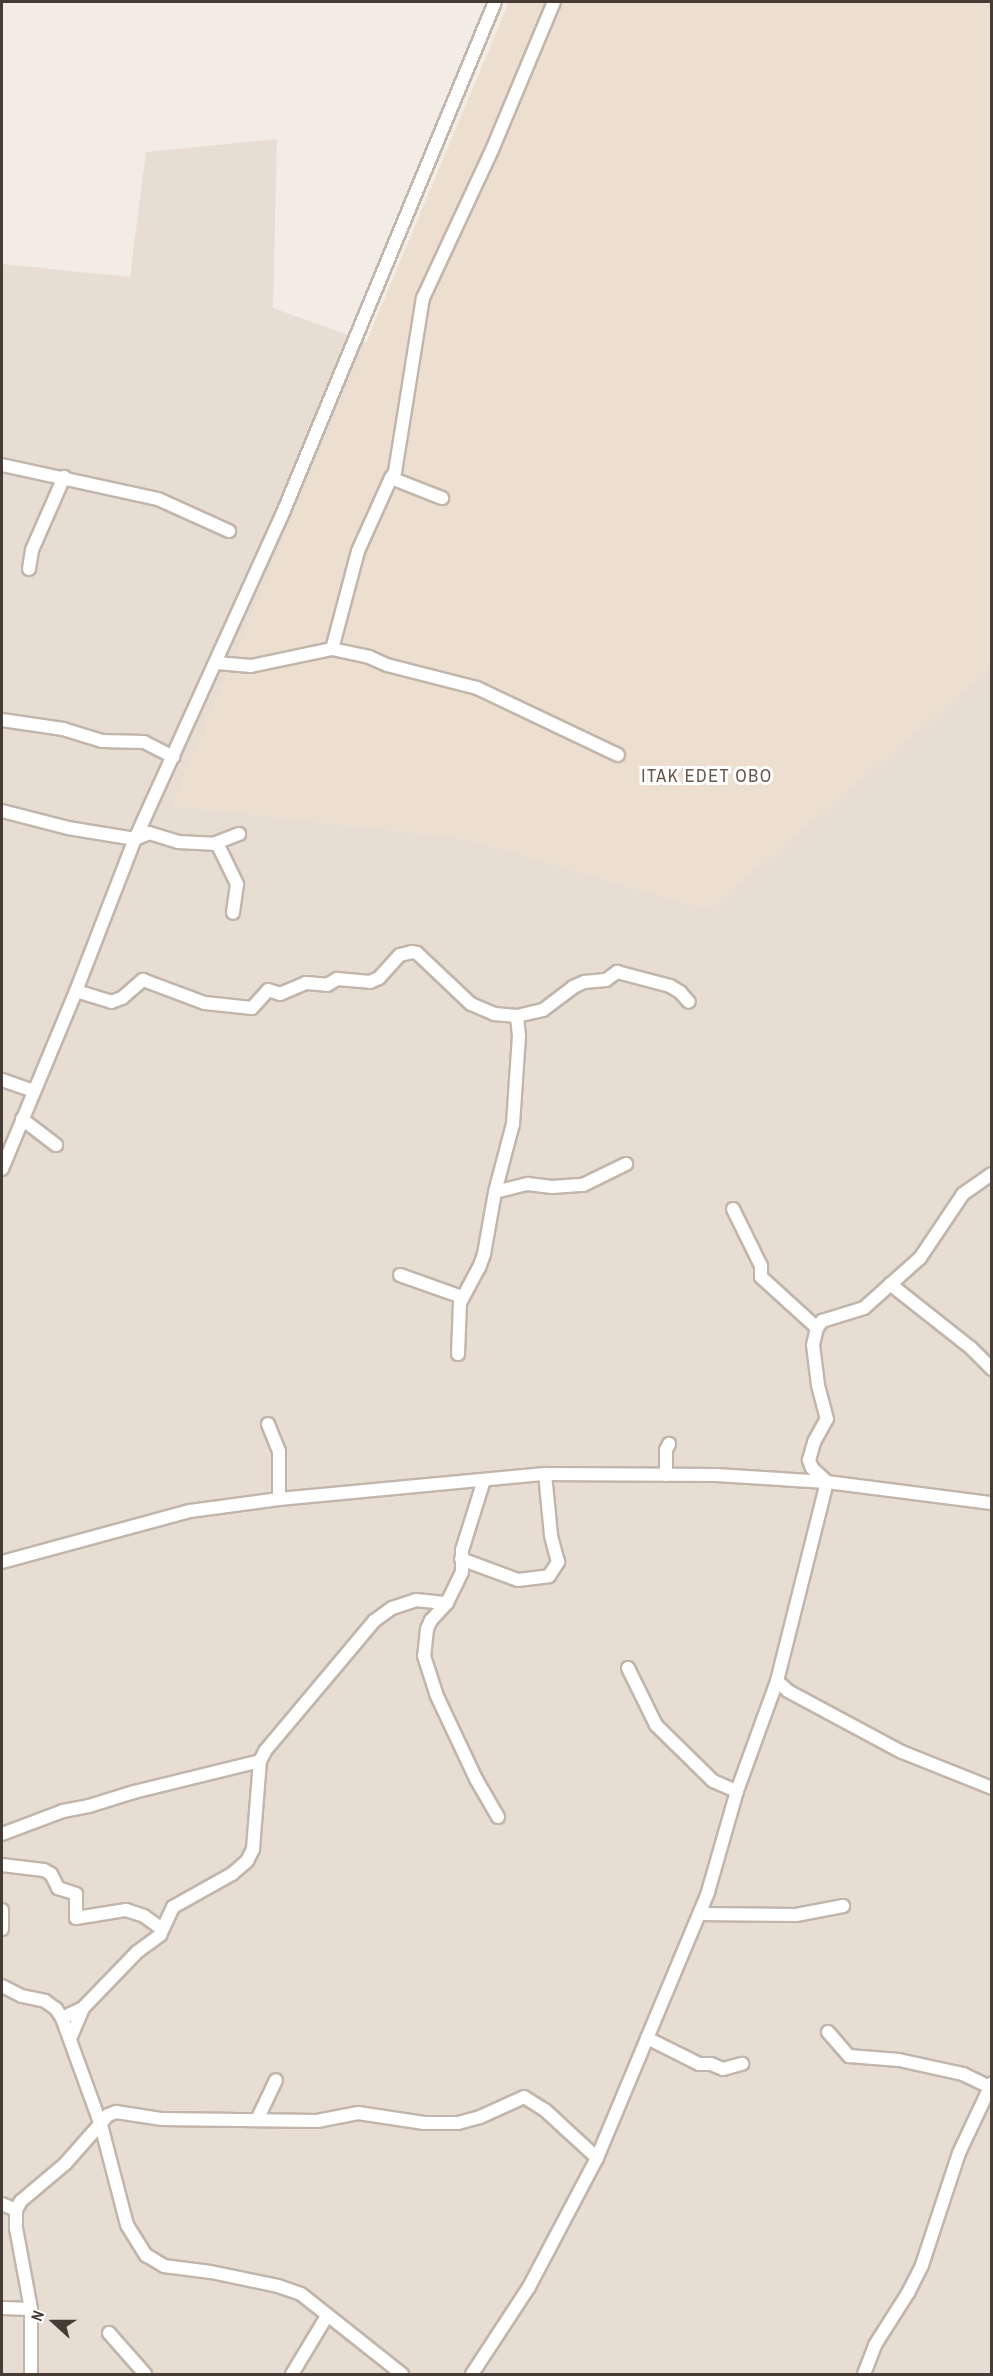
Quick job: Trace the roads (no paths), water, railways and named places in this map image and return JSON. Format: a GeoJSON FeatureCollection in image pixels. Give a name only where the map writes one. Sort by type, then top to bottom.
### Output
{"type":"FeatureCollection","features":[{"type":"Feature","properties":{"kind":"street"},"geometry":{"type":"LineString","coordinates":[[2,1169],[76,991],[135,839],[217,663],[282,515],[495,2]]}},
{"type":"Feature","properties":{"kind":"street"},"geometry":{"type":"LineString","coordinates":[[332,649],[358,551],[395,472],[423,298],[492,150],[531,50],[554,2]]}},
{"type":"Feature","properties":{"kind":"street"},"geometry":{"type":"LineString","coordinates":[[2,465],[158,499],[229,531]]}},
{"type":"Feature","properties":{"kind":"street"},"geometry":{"type":"LineString","coordinates":[[29,569],[32,550],[64,477]]}},
{"type":"Feature","properties":{"kind":"street"},"geometry":{"type":"LineString","coordinates":[[391,478],[442,498]]}},
{"type":"Feature","properties":{"kind":"street"},"geometry":{"type":"LineString","coordinates":[[217,663],[250,666],[332,649],[477,688],[618,755]]}},
{"type":"Feature","properties":{"kind":"street"},"geometry":{"type":"LineString","coordinates":[[2,720],[63,729],[102,741],[144,742],[173,757]]}},
{"type":"Feature","properties":{"kind":"street"},"geometry":{"type":"LineString","coordinates":[[2,811],[68,828],[135,839],[149,833],[185,843],[217,843],[239,834]]}},
{"type":"Feature","properties":{"kind":"street"},"geometry":{"type":"LineString","coordinates":[[217,843],[237,884],[233,913]]}},
{"type":"Feature","properties":{"kind":"street"},"geometry":{"type":"LineString","coordinates":[[76,991],[111,1002],[122,998],[143,980],[205,1003],[252,1008],[268,990],[280,994],[306,983],[324,986],[337,979],[370,982],[379,978],[400,955],[412,952],[417,953],[482,1011],[517,1016],[543,1010],[573,987],[584,982],[606,980],[617,972],[670,986],[680,992],[689,1002]]}},
{"type":"Feature","properties":{"kind":"street"},"geometry":{"type":"LineString","coordinates":[[458,1354],[458,1314],[462,1297],[482,1261],[495,1192],[513,1124],[519,1036],[517,1016]]}},
{"type":"Feature","properties":{"kind":"street"},"geometry":{"type":"LineString","coordinates":[[2,1080],[34,1091]]}},
{"type":"Feature","properties":{"kind":"street"},"geometry":{"type":"LineString","coordinates":[[22,1119],[56,1145]]}},
{"type":"Feature","properties":{"kind":"street"},"geometry":{"type":"LineString","coordinates":[[495,1192],[528,1184],[552,1187],[583,1185],[626,1164]]}},
{"type":"Feature","properties":{"kind":"street"},"geometry":{"type":"LineString","coordinates":[[827,1482],[812,1468],[809,1460],[814,1443],[826,1419],[818,1385],[813,1345],[817,1328],[822,1321],[859,1311],[920,1258],[963,1194],[992,1174]]}},
{"type":"Feature","properties":{"kind":"street"},"geometry":{"type":"LineString","coordinates":[[733,1209],[761,1266],[762,1277],[817,1328]]}},
{"type":"Feature","properties":{"kind":"street"},"geometry":{"type":"LineString","coordinates":[[400,1275],[462,1297]]}},
{"type":"Feature","properties":{"kind":"street"},"geometry":{"type":"LineString","coordinates":[[890,1284],[971,1348],[992,1369]]}},
{"type":"Feature","properties":{"kind":"street"},"geometry":{"type":"LineString","coordinates":[[268,1424],[279,1451],[279,1499]]}},
{"type":"Feature","properties":{"kind":"street"},"geometry":{"type":"LineString","coordinates":[[666,1475],[666,1450],[669,1444]]}},
{"type":"Feature","properties":{"kind":"street"},"geometry":{"type":"LineString","coordinates":[[2,1562],[190,1511],[279,1499],[545,1474],[666,1475],[827,1482],[992,1503]]}},
{"type":"Feature","properties":{"kind":"street"},"geometry":{"type":"LineString","coordinates":[[461,1559],[518,1580],[549,1576],[558,1562],[550,1535],[545,1474]]}},
{"type":"Feature","properties":{"kind":"street"},"geometry":{"type":"LineString","coordinates":[[484,1480],[461,1559],[462,1572],[447,1603],[436,1613],[427,1629],[424,1656],[426,1667],[476,1779],[498,1817]]}},
{"type":"Feature","properties":{"kind":"street"},"geometry":{"type":"LineString","coordinates":[[472,2374],[529,2287],[597,2158],[708,1892],[737,1791],[777,1680],[827,1482]]}},
{"type":"Feature","properties":{"kind":"street"},"geometry":{"type":"LineString","coordinates":[[62,2018],[83,2008],[162,1929],[173,1907],[232,1874],[247,1861],[254,1849],[260,1761],[265,1751],[374,1621],[392,1608],[416,1600],[447,1603]]}},
{"type":"Feature","properties":{"kind":"street"},"geometry":{"type":"LineString","coordinates":[[628,1668],[656,1725],[713,1781],[737,1791]]}},
{"type":"Feature","properties":{"kind":"street"},"geometry":{"type":"LineString","coordinates":[[777,1680],[788,1691],[902,1752],[992,1788]]}},
{"type":"Feature","properties":{"kind":"street"},"geometry":{"type":"LineString","coordinates":[[2,1834],[63,1811],[260,1761]]}},
{"type":"Feature","properties":{"kind":"street"},"geometry":{"type":"LineString","coordinates":[[2,1865],[45,1870],[51,1874],[58,1888],[76,1894],[76,1918],[126,1910],[144,1916],[162,1929]]}},
{"type":"Feature","properties":{"kind":"street"},"geometry":{"type":"LineString","coordinates":[[699,1914],[796,1915],[843,1906]]}},
{"type":"Feature","properties":{"kind":"street"},"geometry":{"type":"LineString","coordinates":[[2,1910],[2,1929]]}},
{"type":"Feature","properties":{"kind":"street"},"geometry":{"type":"LineString","coordinates":[[2,1986],[22,1996],[45,2001],[57,2009],[62,2018],[101,2125],[127,2225],[146,2255],[164,2266],[211,2272],[278,2286],[301,2294],[402,2374]]}},
{"type":"Feature","properties":{"kind":"street"},"geometry":{"type":"LineString","coordinates":[[70,2039],[83,2008]]}},
{"type":"Feature","properties":{"kind":"street"},"geometry":{"type":"LineString","coordinates":[[828,2032],[849,2056],[899,2060],[963,2074],[991,2085],[959,2153],[922,2265],[909,2293],[875,2345],[864,2374]]}},
{"type":"Feature","properties":{"kind":"street"},"geometry":{"type":"LineString","coordinates":[[647,2038],[699,2064],[723,2069],[742,2064]]}},
{"type":"Feature","properties":{"kind":"street"},"geometry":{"type":"LineString","coordinates":[[257,2120],[276,2080]]}},
{"type":"Feature","properties":{"kind":"street"},"geometry":{"type":"LineString","coordinates":[[31,2374],[31,2309],[16,2228],[16,2210],[21,2201],[64,2164],[108,2115],[116,2112],[162,2119],[316,2121],[358,2113],[424,2123],[458,2123],[480,2117],[524,2097],[545,2110],[597,2158]]}},
{"type":"Feature","properties":{"kind":"street"},"geometry":{"type":"LineString","coordinates":[[2,2204],[16,2210]]}},
{"type":"Feature","properties":{"kind":"street"},"geometry":{"type":"LineString","coordinates":[[2,2308],[31,2309]]}},
{"type":"Feature","properties":{"kind":"street"},"geometry":{"type":"LineString","coordinates":[[292,2374],[327,2316]]}},
{"type":"Feature","properties":{"kind":"street"},"geometry":{"type":"LineString","coordinates":[[109,2333],[145,2374]]}},
{"type":"Feature","properties":{"kind":"district","name":"ITAK EDET OBO"},"geometry":{"type":"Point","coordinates":[707,776]}}]}
